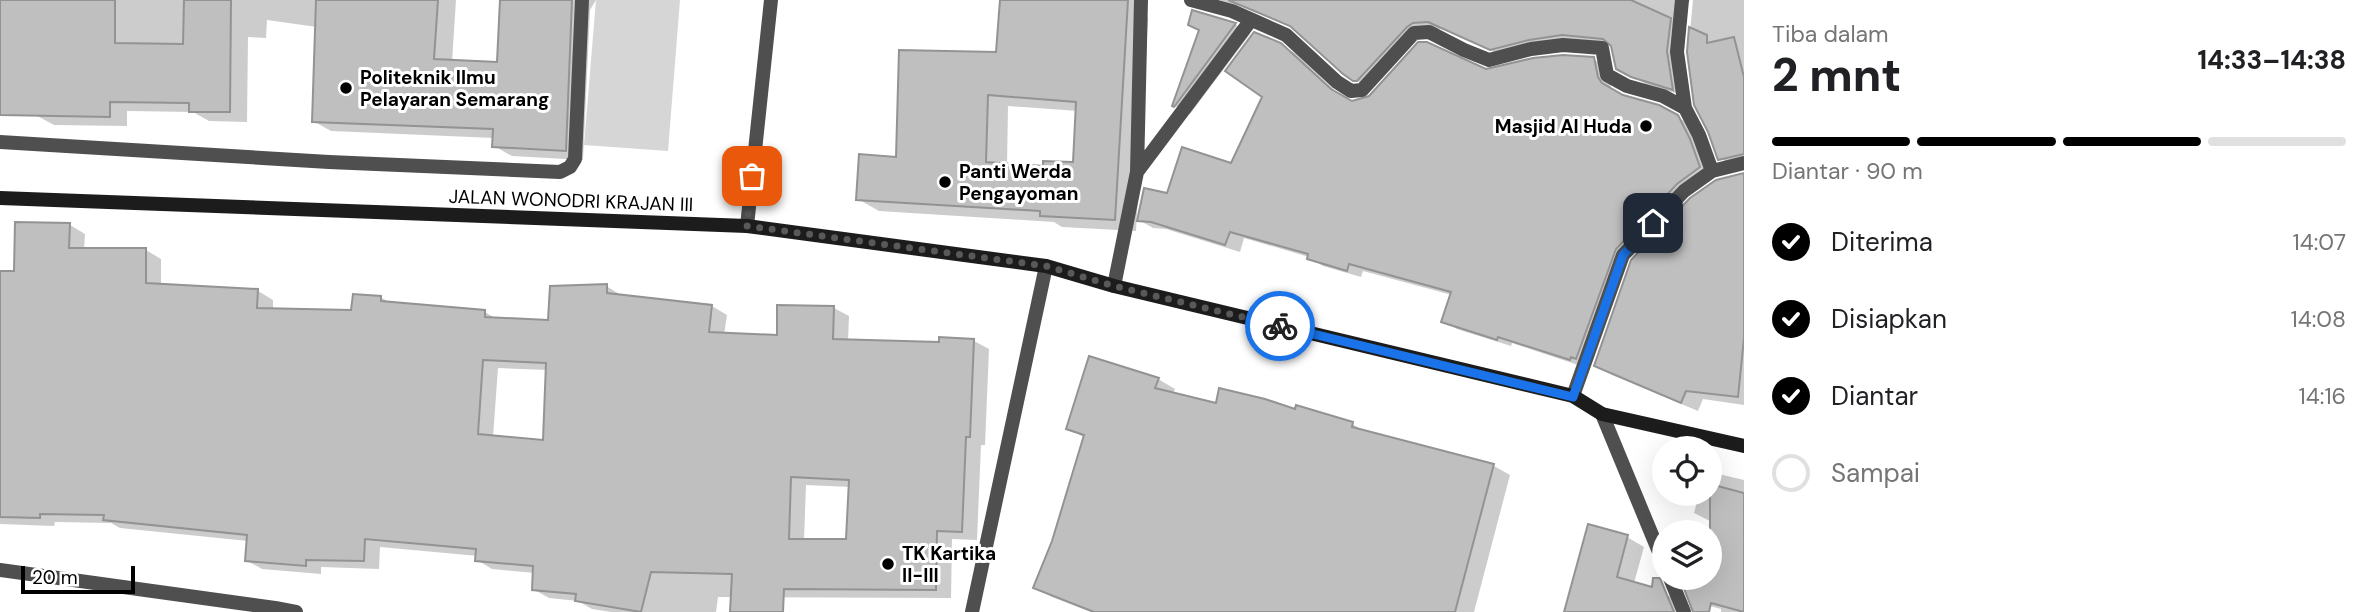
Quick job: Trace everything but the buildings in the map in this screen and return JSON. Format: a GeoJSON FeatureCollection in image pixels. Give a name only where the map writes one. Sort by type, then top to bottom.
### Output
{"type":"FeatureCollection","features":[{"type":"Feature","properties":{"kind":"main road","name":"JALAN WONODRI KRAJAN III"},"geometry":{"type":"LineString","coordinates":[[0,198],[747,226],[1046,266],[1114,286],[1573,397],[1602,414],[1744,446]]}},
{"type":"Feature","properties":{"kind":"street"},"geometry":{"type":"LineString","coordinates":[[0,142],[315,162],[560,172],[570,167],[575,159],[582,0]]}},
{"type":"Feature","properties":{"kind":"street"},"geometry":{"type":"LineString","coordinates":[[747,226],[771,0]]}},
{"type":"Feature","properties":{"kind":"street"},"geometry":{"type":"LineString","coordinates":[[1114,286],[1137,172],[1141,0]]}},
{"type":"Feature","properties":{"kind":"street"},"geometry":{"type":"LineString","coordinates":[[1191,0],[1232,11],[1286,36],[1337,82],[1350,90],[1362,90],[1414,33],[1423,31],[1489,60],[1531,49],[1596,46],[1602,48],[1608,75],[1627,86],[1663,96],[1685,108]]}},
{"type":"Feature","properties":{"kind":"street"},"geometry":{"type":"LineString","coordinates":[[1682,0],[1677,52],[1685,108],[1713,171]]}},
{"type":"Feature","properties":{"kind":"street"},"geometry":{"type":"LineString","coordinates":[[1137,172],[1251,20]]}},
{"type":"Feature","properties":{"kind":"street"},"geometry":{"type":"LineString","coordinates":[[1573,397],[1623,255],[1684,191],[1713,171],[1744,163]]}},
{"type":"Feature","properties":{"kind":"street"},"geometry":{"type":"LineString","coordinates":[[972,612],[1046,266]]}},
{"type":"Feature","properties":{"kind":"street"},"geometry":{"type":"LineString","coordinates":[[1602,414],[1652,535]]}},
{"type":"Feature","properties":{"kind":"street"},"geometry":{"type":"LineString","coordinates":[[0,570],[296,612]]}},
{"type":"Feature","properties":{"kind":"street"},"geometry":{"type":"LineString","coordinates":[[1675,590],[1684,612]]}},
{"type":"Feature","properties":{"kind":"shaded area"},"geometry":{"type":"Polygon","coordinates":[[[596,0],[680,0],[668,151],[584,145],[596,0]]]}},
{"type":"Feature","properties":{"kind":"way so far"},"geometry":{"type":"LineString","coordinates":[[752,176],[747,226],[1046,266],[1114,286],[1280,326]]}},
{"type":"Feature","properties":{"kind":"place","name":"Politeknik Ilmu Pelayaran Semarang"},"geometry":{"type":"Point","coordinates":[346,88]}},
{"type":"Feature","properties":{"kind":"place","name":"Masjid Al Huda"},"geometry":{"type":"Point","coordinates":[1646,126]}},
{"type":"Feature","properties":{"kind":"place","name":"Panti Werda Pengayoman"},"geometry":{"type":"Point","coordinates":[945,182]}},
{"type":"Feature","properties":{"kind":"place","name":"TK Kartika II-III"},"geometry":{"type":"Point","coordinates":[888,564]}},
{"type":"Feature","properties":{"kind":"route"},"geometry":{"type":"LineString","coordinates":[[1280,326],[1573,397],[1623,255],[1653,223]]}}]}
